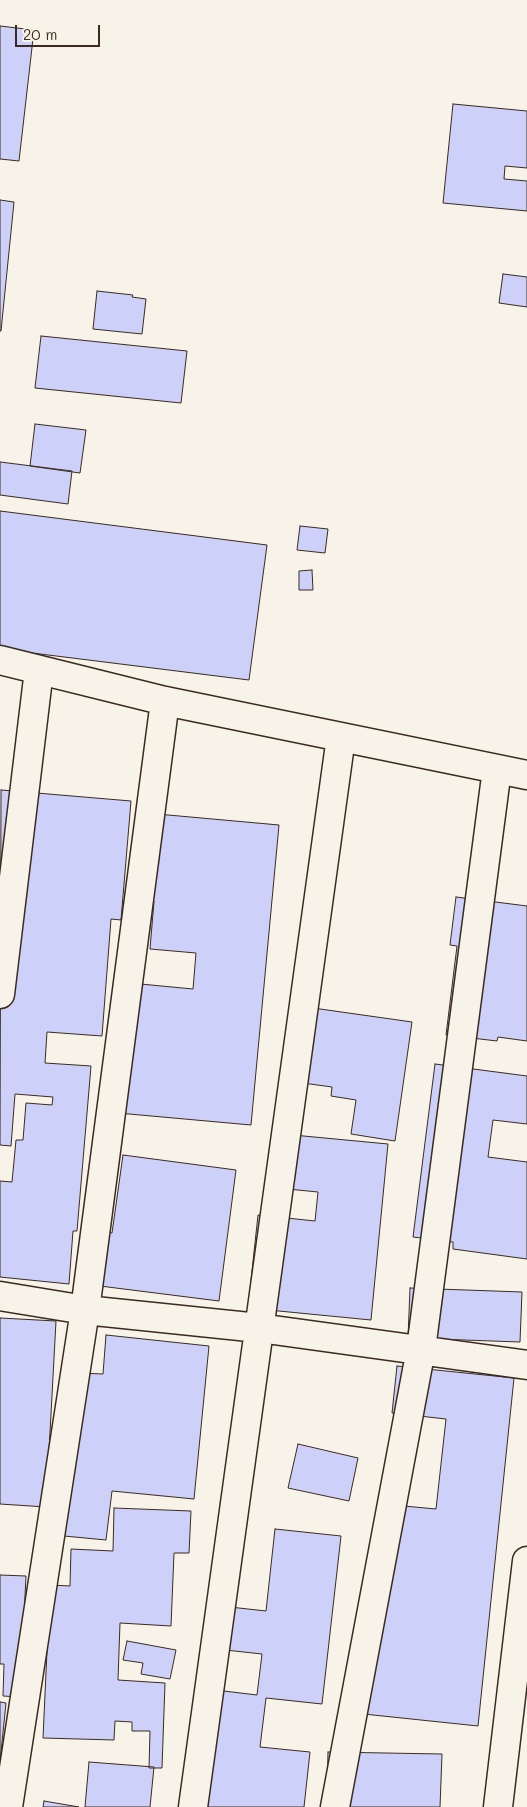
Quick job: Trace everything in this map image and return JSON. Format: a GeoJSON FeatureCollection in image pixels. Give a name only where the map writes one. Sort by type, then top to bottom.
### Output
{"type":"FeatureCollection","features":[{"type":"Feature","properties":{"kind":"street"},"geometry":{"type":"LineString","coordinates":[[0,660],[165,701],[527,775]]}},
{"type":"Feature","properties":{"kind":"street"},"geometry":{"type":"LineString","coordinates":[[0,994],[8,852],[39,670]]}},
{"type":"Feature","properties":{"kind":"street"},"geometry":{"type":"LineString","coordinates":[[8,1807],[85,1310],[165,701]]}},
{"type":"Feature","properties":{"kind":"street"},"geometry":{"type":"LineString","coordinates":[[193,1807],[341,737]]}},
{"type":"Feature","properties":{"kind":"street"},"geometry":{"type":"LineString","coordinates":[[335,1807],[421,1349],[498,769]]}},
{"type":"Feature","properties":{"kind":"street"},"geometry":{"type":"LineString","coordinates":[[0,1296],[85,1310],[259,1328],[527,1365]]}},
{"type":"Feature","properties":{"kind":"street"},"geometry":{"type":"LineString","coordinates":[[498,1807],[520,1687],[527,1560]]}},
{"type":"Feature","properties":{"kind":"building"},"geometry":{"type":"Polygon","coordinates":[[[0,26],[34,30],[19,161],[0,159],[0,26]]]}},
{"type":"Feature","properties":{"kind":"building"},"geometry":{"type":"Polygon","coordinates":[[[453,104],[527,111],[527,168],[505,166],[504,179],[527,181],[527,211],[443,203],[453,104]]]}},
{"type":"Feature","properties":{"kind":"building"},"geometry":{"type":"Polygon","coordinates":[[[0,200],[14,202],[1,331],[0,331],[0,200]]]}},
{"type":"Feature","properties":{"kind":"building"},"geometry":{"type":"Polygon","coordinates":[[[503,274],[527,277],[527,307],[499,303],[503,274]]]}},
{"type":"Feature","properties":{"kind":"building"},"geometry":{"type":"Polygon","coordinates":[[[97,291],[133,295],[132,297],[146,299],[142,334],[93,329],[97,291]]]}},
{"type":"Feature","properties":{"kind":"building"},"geometry":{"type":"Polygon","coordinates":[[[41,336],[187,351],[181,403],[35,388],[41,336]]]}},
{"type":"Feature","properties":{"kind":"building"},"geometry":{"type":"Polygon","coordinates":[[[35,424],[86,430],[80,473],[30,466],[35,424]]]}},
{"type":"Feature","properties":{"kind":"building"},"geometry":{"type":"Polygon","coordinates":[[[0,462],[72,471],[68,504],[0,495],[0,462]]]}},
{"type":"Feature","properties":{"kind":"building"},"geometry":{"type":"Polygon","coordinates":[[[0,511],[267,545],[249,680],[0,649],[0,511]]]}},
{"type":"Feature","properties":{"kind":"building"},"geometry":{"type":"Polygon","coordinates":[[[300,526],[328,529],[325,553],[297,550],[300,526]]]}},
{"type":"Feature","properties":{"kind":"building"},"geometry":{"type":"Polygon","coordinates":[[[312,570],[313,590],[299,590],[299,571],[312,570]]]}},
{"type":"Feature","properties":{"kind":"building"},"geometry":{"type":"Polygon","coordinates":[[[1,790],[131,801],[121,920],[111,919],[102,1036],[47,1032],[45,1063],[91,1066],[77,1231],[73,1231],[69,1284],[0,1277],[0,1181],[12,1182],[16,1140],[23,1140],[26,1103],[52,1105],[53,1097],[15,1094],[11,1146],[0,1145],[1,790]]]}},
{"type":"Feature","properties":{"kind":"building"},"geometry":{"type":"Polygon","coordinates":[[[157,814],[279,825],[251,1125],[118,1113],[130,983],[193,989],[196,953],[150,949],[154,901],[142,900],[157,814]]]}},
{"type":"Feature","properties":{"kind":"building"},"geometry":{"type":"Polygon","coordinates":[[[456,897],[527,906],[527,1041],[498,1037],[497,1041],[446,1035],[457,946],[450,945],[456,897]]]}},
{"type":"Feature","properties":{"kind":"building"},"geometry":{"type":"Polygon","coordinates":[[[299,1006],[412,1022],[395,1141],[351,1134],[356,1100],[331,1096],[332,1087],[288,1081],[299,1006]]]}},
{"type":"Feature","properties":{"kind":"building"},"geometry":{"type":"Polygon","coordinates":[[[435,1064],[527,1076],[527,1124],[493,1120],[488,1157],[527,1162],[527,1259],[453,1249],[453,1242],[413,1237],[435,1064]]]}},
{"type":"Feature","properties":{"kind":"building"},"geometry":{"type":"Polygon","coordinates":[[[272,1133],[388,1144],[371,1320],[248,1308],[258,1215],[315,1221],[318,1192],[267,1187],[272,1133]]]}},
{"type":"Feature","properties":{"kind":"building"},"geometry":{"type":"Polygon","coordinates":[[[123,1155],[236,1170],[219,1301],[100,1286],[107,1232],[112,1233],[123,1155]]]}},
{"type":"Feature","properties":{"kind":"building"},"geometry":{"type":"Polygon","coordinates":[[[410,1288],[522,1292],[520,1342],[408,1338],[410,1288]]]}},
{"type":"Feature","properties":{"kind":"building"},"geometry":{"type":"Polygon","coordinates":[[[0,1318],[56,1321],[46,1507],[0,1504],[0,1318]]]}},
{"type":"Feature","properties":{"kind":"building"},"geometry":{"type":"Polygon","coordinates":[[[106,1335],[209,1346],[194,1499],[112,1491],[106,1540],[64,1536],[80,1373],[103,1374],[106,1335]]]}},
{"type":"Feature","properties":{"kind":"building"},"geometry":{"type":"Polygon","coordinates":[[[397,1366],[514,1378],[478,1726],[354,1713],[393,1505],[436,1509],[446,1419],[392,1413],[397,1366]]]}},
{"type":"Feature","properties":{"kind":"building"},"geometry":{"type":"Polygon","coordinates":[[[298,1444],[358,1458],[349,1501],[288,1488],[298,1444]]]}},
{"type":"Feature","properties":{"kind":"building"},"geometry":{"type":"Polygon","coordinates":[[[114,1508],[191,1511],[189,1553],[174,1553],[171,1626],[120,1623],[118,1680],[165,1683],[162,1768],[149,1768],[150,1731],[132,1731],[132,1722],[115,1721],[114,1740],[43,1738],[50,1585],[70,1586],[71,1549],[113,1551],[114,1508]]]}},
{"type":"Feature","properties":{"kind":"building"},"geometry":{"type":"Polygon","coordinates":[[[275,1529],[341,1536],[322,1704],[266,1698],[260,1747],[310,1752],[304,1807],[186,1807],[199,1688],[257,1695],[262,1654],[207,1648],[212,1605],[266,1611],[275,1529]]]}},
{"type":"Feature","properties":{"kind":"building"},"geometry":{"type":"Polygon","coordinates":[[[0,1575],[26,1576],[20,1697],[3,1696],[4,1664],[0,1664],[0,1575]]]}},
{"type":"Feature","properties":{"kind":"building"},"geometry":{"type":"Polygon","coordinates":[[[127,1641],[176,1650],[170,1679],[141,1674],[143,1663],[123,1660],[127,1641]]]}},
{"type":"Feature","properties":{"kind":"building"},"geometry":{"type":"Polygon","coordinates":[[[0,1702],[6,1703],[0,1762],[0,1702]]]}},
{"type":"Feature","properties":{"kind":"building"},"geometry":{"type":"Polygon","coordinates":[[[328,1752],[442,1754],[440,1807],[336,1807],[327,1799],[328,1752]]]}},
{"type":"Feature","properties":{"kind":"building"},"geometry":{"type":"Polygon","coordinates":[[[89,1762],[154,1767],[150,1807],[85,1807],[89,1762]]]}},
{"type":"Feature","properties":{"kind":"building"},"geometry":{"type":"Polygon","coordinates":[[[44,1801],[79,1807],[43,1807],[44,1801]]]}}]}
